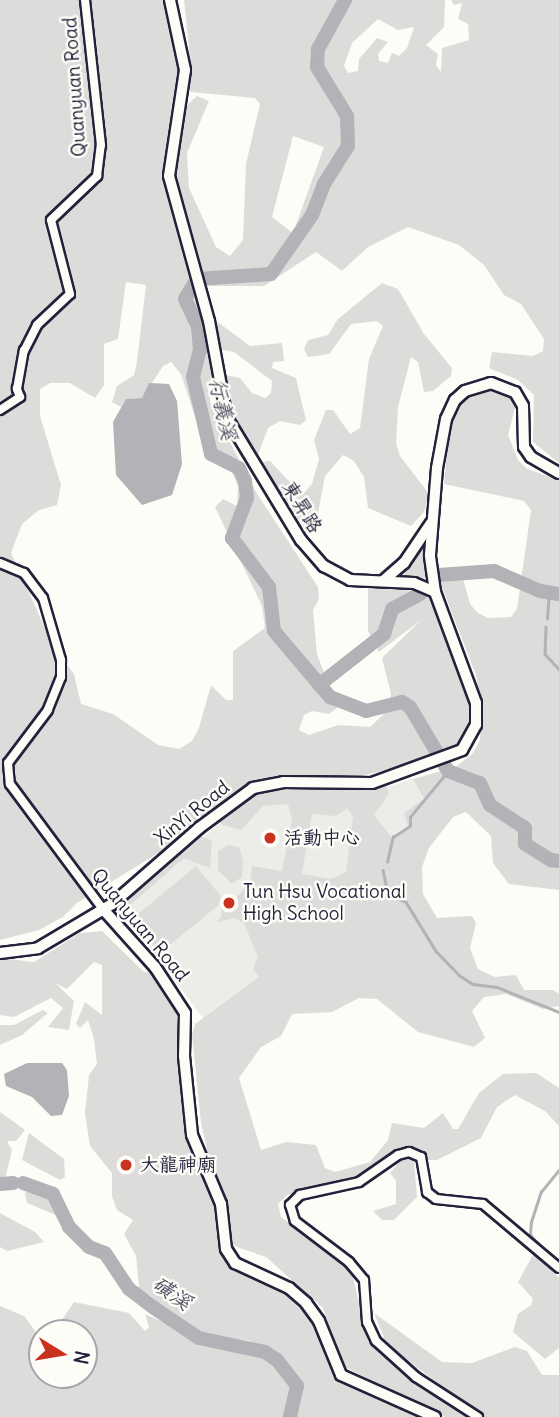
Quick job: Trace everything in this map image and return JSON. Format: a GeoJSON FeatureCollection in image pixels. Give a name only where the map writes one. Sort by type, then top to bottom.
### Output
{"type":"FeatureCollection","features":[{"type":"Feature","properties":{"kind":"street","name":"Quanyuan Road"},"geometry":{"type":"LineString","coordinates":[[0,410],[20,397],[17,389],[24,351],[37,325],[70,294],[51,220],[97,176],[101,145],[85,0]]}},
{"type":"Feature","properties":{"kind":"street","name":"東昇路"},"geometry":{"type":"LineString","coordinates":[[170,0],[185,70],[183,99],[169,176],[208,321],[227,418],[314,557],[340,576],[414,583],[435,592]]}},
{"type":"Feature","properties":{"kind":"street"},"geometry":{"type":"LineString","coordinates":[[435,592],[431,522],[446,419],[465,391],[491,383],[515,392],[523,407],[524,447],[531,457],[559,473]]}},
{"type":"Feature","properties":{"kind":"street"},"geometry":{"type":"LineString","coordinates":[[383,582],[404,563],[431,522]]}},
{"type":"Feature","properties":{"kind":"street","name":"Quanyuan Road"},"geometry":{"type":"LineString","coordinates":[[0,563],[24,573],[43,598],[61,660],[61,677],[48,709],[8,763],[10,784],[102,908],[155,967],[185,1013],[184,1056],[192,1135],[221,1204],[226,1249],[235,1264],[289,1288],[306,1303],[319,1321],[332,1361],[341,1375],[435,1417]]}},
{"type":"Feature","properties":{"kind":"street","name":"XinYi Road"},"geometry":{"type":"LineString","coordinates":[[0,953],[38,948],[102,908],[253,788],[283,782],[372,783],[449,757],[470,740],[476,703],[435,592]]}},
{"type":"Feature","properties":{"kind":"street"},"geometry":{"type":"LineString","coordinates":[[478,1417],[416,1377],[376,1341],[367,1322],[364,1280],[349,1262],[295,1221],[290,1205],[300,1195],[359,1182],[398,1154],[409,1152],[421,1157],[427,1192],[436,1199],[483,1203],[559,1268]]}},
{"type":"Feature","properties":{"kind":"shaded area"},"geometry":{"type":"Polygon","coordinates":[[[0,0],[167,0],[182,72],[165,164],[167,182],[209,345],[216,383],[207,386],[212,408],[256,492],[318,587],[319,599],[313,610],[317,654],[337,708],[329,714],[312,711],[304,715],[299,730],[309,735],[338,725],[370,727],[387,711],[391,694],[382,658],[421,620],[379,652],[368,631],[368,588],[419,591],[435,602],[473,706],[472,724],[460,751],[346,780],[249,787],[168,847],[77,903],[63,917],[39,930],[0,940],[0,0]],[[126,282],[118,339],[104,344],[104,385],[95,398],[70,383],[50,383],[40,389],[40,416],[61,485],[57,505],[39,510],[22,524],[11,553],[54,648],[74,674],[81,704],[113,714],[158,745],[179,749],[192,741],[199,728],[211,685],[226,700],[233,700],[233,651],[265,628],[262,606],[215,507],[223,499],[237,506],[238,487],[232,472],[206,450],[181,374],[171,362],[163,366],[142,398],[126,399],[121,407],[112,402],[117,386],[134,375],[146,285],[126,282]]]}},
{"type":"Feature","properties":{"kind":"shaded area"},"geometry":{"type":"Polygon","coordinates":[[[184,0],[445,0],[444,27],[426,45],[438,54],[436,65],[441,72],[442,48],[469,40],[468,24],[458,19],[462,3],[454,5],[451,0],[559,0],[559,463],[533,442],[534,395],[518,380],[489,368],[492,352],[533,356],[543,351],[544,339],[521,304],[504,295],[484,265],[459,245],[408,227],[368,247],[342,271],[316,252],[264,286],[209,286],[194,251],[173,175],[185,107],[197,96],[209,101],[187,153],[189,188],[216,247],[230,256],[243,240],[246,164],[260,104],[255,98],[191,92],[187,87],[191,68],[184,0]],[[378,19],[352,43],[344,66],[348,73],[358,71],[359,59],[377,38],[388,42],[378,54],[379,61],[388,63],[392,53],[399,56],[407,48],[414,27],[398,30],[378,19]],[[293,136],[272,217],[293,233],[324,147],[293,136]]]}},
{"type":"Feature","properties":{"kind":"shaded area"},"geometry":{"type":"Polygon","coordinates":[[[382,283],[398,289],[424,334],[452,368],[451,376],[433,391],[424,392],[418,362],[411,357],[398,407],[396,443],[400,456],[429,494],[424,512],[411,526],[368,508],[364,477],[354,461],[343,455],[325,476],[316,524],[306,530],[261,462],[270,461],[302,495],[312,484],[319,459],[314,440],[326,410],[333,410],[350,434],[360,428],[369,359],[383,326],[377,321],[351,324],[329,354],[308,357],[304,349],[308,340],[328,335],[338,319],[382,283]]]}},
{"type":"Feature","properties":{"kind":"shaded area"},"geometry":{"type":"Polygon","coordinates":[[[219,323],[250,346],[282,343],[284,361],[273,362],[272,368],[296,378],[306,420],[300,425],[280,421],[268,428],[258,455],[238,424],[225,375],[240,378],[252,393],[265,398],[271,393],[272,381],[234,352],[218,349],[214,325],[219,323]]]}},
{"type":"Feature","properties":{"kind":"shaded area"},"geometry":{"type":"Polygon","coordinates":[[[149,383],[169,384],[177,401],[182,464],[172,495],[142,505],[116,475],[113,422],[126,399],[142,398],[149,383]]]}},
{"type":"Feature","properties":{"kind":"shaded area"},"geometry":{"type":"Polygon","coordinates":[[[491,389],[503,390],[516,404],[508,435],[518,460],[527,469],[559,480],[559,890],[509,884],[493,863],[491,836],[466,812],[453,817],[429,848],[422,867],[423,894],[437,918],[472,916],[476,923],[470,948],[478,969],[495,977],[516,975],[524,990],[553,990],[559,994],[559,1006],[543,1009],[506,994],[484,997],[472,1011],[485,1038],[474,1047],[418,1032],[377,999],[359,998],[332,1012],[292,1014],[281,1036],[261,1047],[239,1078],[261,1150],[286,1142],[316,1145],[325,1168],[335,1172],[370,1162],[388,1140],[392,1123],[424,1128],[443,1113],[453,1129],[458,1129],[479,1093],[503,1074],[536,1073],[559,1088],[559,1126],[545,1111],[515,1095],[497,1107],[481,1138],[437,1160],[428,1160],[417,1149],[397,1149],[363,1177],[305,1189],[287,1195],[278,1204],[281,1217],[343,1261],[352,1273],[368,1341],[417,1383],[471,1417],[445,1417],[343,1366],[323,1308],[266,1257],[234,1246],[230,1238],[228,1212],[213,1176],[201,1123],[192,1034],[195,1024],[259,977],[253,969],[258,957],[244,923],[234,918],[217,922],[222,915],[220,904],[160,953],[132,919],[196,866],[224,900],[233,902],[250,882],[252,866],[282,871],[292,819],[288,804],[263,806],[241,830],[220,824],[221,817],[250,792],[291,786],[386,784],[389,794],[374,815],[393,839],[408,827],[404,813],[424,799],[413,779],[456,767],[473,753],[480,740],[482,711],[476,675],[440,582],[463,579],[470,604],[478,613],[488,618],[511,617],[517,609],[531,510],[524,501],[444,484],[449,431],[457,404],[466,395],[491,389]],[[347,808],[336,816],[312,814],[302,874],[331,879],[346,872],[353,816],[347,808]]]}},
{"type":"Feature","properties":{"kind":"shaded area"},"geometry":{"type":"Polygon","coordinates":[[[425,541],[426,578],[403,576],[415,559],[425,541]]]}},
{"type":"Feature","properties":{"kind":"shaded area","name":"Tun Hsu Vocational High School"},"geometry":{"type":"Polygon","coordinates":[[[413,779],[436,820],[260,977],[204,1019],[120,909],[250,797],[368,793],[413,779]]]}},
{"type":"Feature","properties":{"kind":"shaded area"},"geometry":{"type":"Polygon","coordinates":[[[199,835],[212,841],[210,868],[184,858],[128,907],[118,902],[199,835]]]}},
{"type":"Feature","properties":{"kind":"shaded area"},"geometry":{"type":"Polygon","coordinates":[[[228,845],[239,847],[243,861],[242,877],[232,884],[218,870],[218,851],[228,845]]]}},
{"type":"Feature","properties":{"kind":"shaded area"},"geometry":{"type":"Polygon","coordinates":[[[102,931],[144,972],[153,973],[181,1016],[191,1147],[214,1197],[224,1259],[278,1289],[313,1320],[335,1375],[418,1417],[0,1417],[0,1306],[24,1316],[28,1321],[28,1389],[98,1389],[98,1319],[62,1319],[74,1302],[129,1313],[145,1331],[149,1327],[145,1314],[204,1341],[246,1346],[250,1341],[200,1334],[177,1321],[151,1296],[136,1292],[139,1286],[136,1256],[124,1234],[133,1220],[117,1210],[112,1196],[112,1173],[90,1146],[85,1113],[89,1075],[97,1064],[88,1020],[80,1028],[76,1024],[85,1002],[102,1015],[102,965],[94,962],[67,989],[55,983],[74,1001],[69,1030],[48,1027],[63,1008],[51,998],[14,1017],[0,1015],[0,958],[34,962],[80,933],[102,931]]]}},
{"type":"Feature","properties":{"kind":"shaded area"},"geometry":{"type":"Polygon","coordinates":[[[43,1010],[48,1013],[22,1035],[0,1045],[0,1025],[14,1025],[43,1010]]]}},
{"type":"Feature","properties":{"kind":"shaded area"},"geometry":{"type":"Polygon","coordinates":[[[27,1063],[62,1063],[67,1070],[69,1096],[62,1115],[51,1116],[32,1097],[6,1086],[4,1074],[27,1063]]]}},
{"type":"Feature","properties":{"kind":"shaded area"},"geometry":{"type":"Polygon","coordinates":[[[0,1112],[25,1130],[16,1141],[7,1141],[12,1150],[5,1179],[0,1178],[0,1112]]]}},
{"type":"Feature","properties":{"kind":"shaded area"},"geometry":{"type":"Polygon","coordinates":[[[29,1133],[64,1159],[65,1177],[60,1180],[22,1160],[29,1133]]]}},
{"type":"Feature","properties":{"kind":"shaded area"},"geometry":{"type":"Polygon","coordinates":[[[403,1158],[414,1160],[417,1197],[394,1220],[382,1220],[373,1211],[396,1204],[396,1181],[390,1173],[403,1158]]]}},
{"type":"Feature","properties":{"kind":"shaded area"},"geometry":{"type":"Polygon","coordinates":[[[33,1187],[53,1199],[58,1216],[27,1203],[25,1193],[33,1187]]]}},
{"type":"Feature","properties":{"kind":"shaded area"},"geometry":{"type":"Polygon","coordinates":[[[0,1213],[35,1232],[44,1242],[7,1251],[0,1247],[0,1213]]]}},
{"type":"Feature","properties":{"kind":"shaded area"},"geometry":{"type":"Polygon","coordinates":[[[534,1253],[559,1278],[559,1348],[545,1359],[513,1332],[518,1314],[531,1305],[533,1299],[518,1282],[534,1253]]]}},
{"type":"Feature","properties":{"kind":"shaded area"},"geometry":{"type":"Polygon","coordinates":[[[374,1313],[442,1362],[472,1363],[515,1347],[527,1351],[542,1375],[559,1375],[559,1417],[484,1417],[400,1355],[385,1340],[374,1313]]]}},
{"type":"Feature","properties":{"kind":"waterway","name":"行義溪"},"geometry":{"type":"LineString","coordinates":[[345,0],[318,49],[317,67],[347,116],[348,146],[324,184],[312,215],[271,274],[197,279],[185,299],[198,327],[200,349],[193,377],[211,454],[239,468],[245,481],[247,498],[232,538],[269,587],[274,631],[330,697],[366,711],[402,702],[410,707],[448,771],[480,783],[490,805],[525,828],[525,844],[551,860],[559,861]]}},
{"type":"Feature","properties":{"kind":"waterway"},"geometry":{"type":"LineString","coordinates":[[439,575],[494,571],[540,591],[559,594]]}},
{"type":"Feature","properties":{"kind":"waterway"},"geometry":{"type":"LineString","coordinates":[[547,619],[549,593]]}},
{"type":"Feature","properties":{"kind":"waterway"},"geometry":{"type":"LineString","coordinates":[[319,685],[384,634],[392,609],[420,594]]}},
{"type":"Feature","properties":{"kind":"waterway"},"geometry":{"type":"LineString","coordinates":[[546,627],[545,654],[559,669]]}},
{"type":"Feature","properties":{"kind":"waterway"},"geometry":{"type":"LineString","coordinates":[[387,862],[393,837],[410,826],[410,817],[448,771]]}},
{"type":"Feature","properties":{"kind":"waterway"},"geometry":{"type":"LineString","coordinates":[[383,870],[388,894],[406,902],[436,951],[459,975],[473,984],[497,987],[559,1012]]}},
{"type":"Feature","properties":{"kind":"waterway"},"geometry":{"type":"LineString","coordinates":[[544,1251],[530,1235],[531,1222],[541,1192],[559,1170]]}},
{"type":"Feature","properties":{"kind":"waterway","name":"磺溪"},"geometry":{"type":"LineString","coordinates":[[0,1184],[13,1183]]}},
{"type":"Feature","properties":{"kind":"waterway","name":"磺溪"},"geometry":{"type":"LineString","coordinates":[[23,1183],[53,1194],[69,1227],[89,1247],[105,1253],[129,1289],[154,1308],[199,1338],[265,1352],[277,1360],[297,1386],[290,1417]]}},
{"type":"Feature","properties":{"kind":"place","name":"活動中心"},"geometry":{"type":"Point","coordinates":[270,838]}},
{"type":"Feature","properties":{"kind":"place","name":"Tun Hsu Vocational High School"},"geometry":{"type":"Point","coordinates":[229,903]}},
{"type":"Feature","properties":{"kind":"place","name":"大龍神廟"},"geometry":{"type":"Point","coordinates":[126,1165]}}]}
